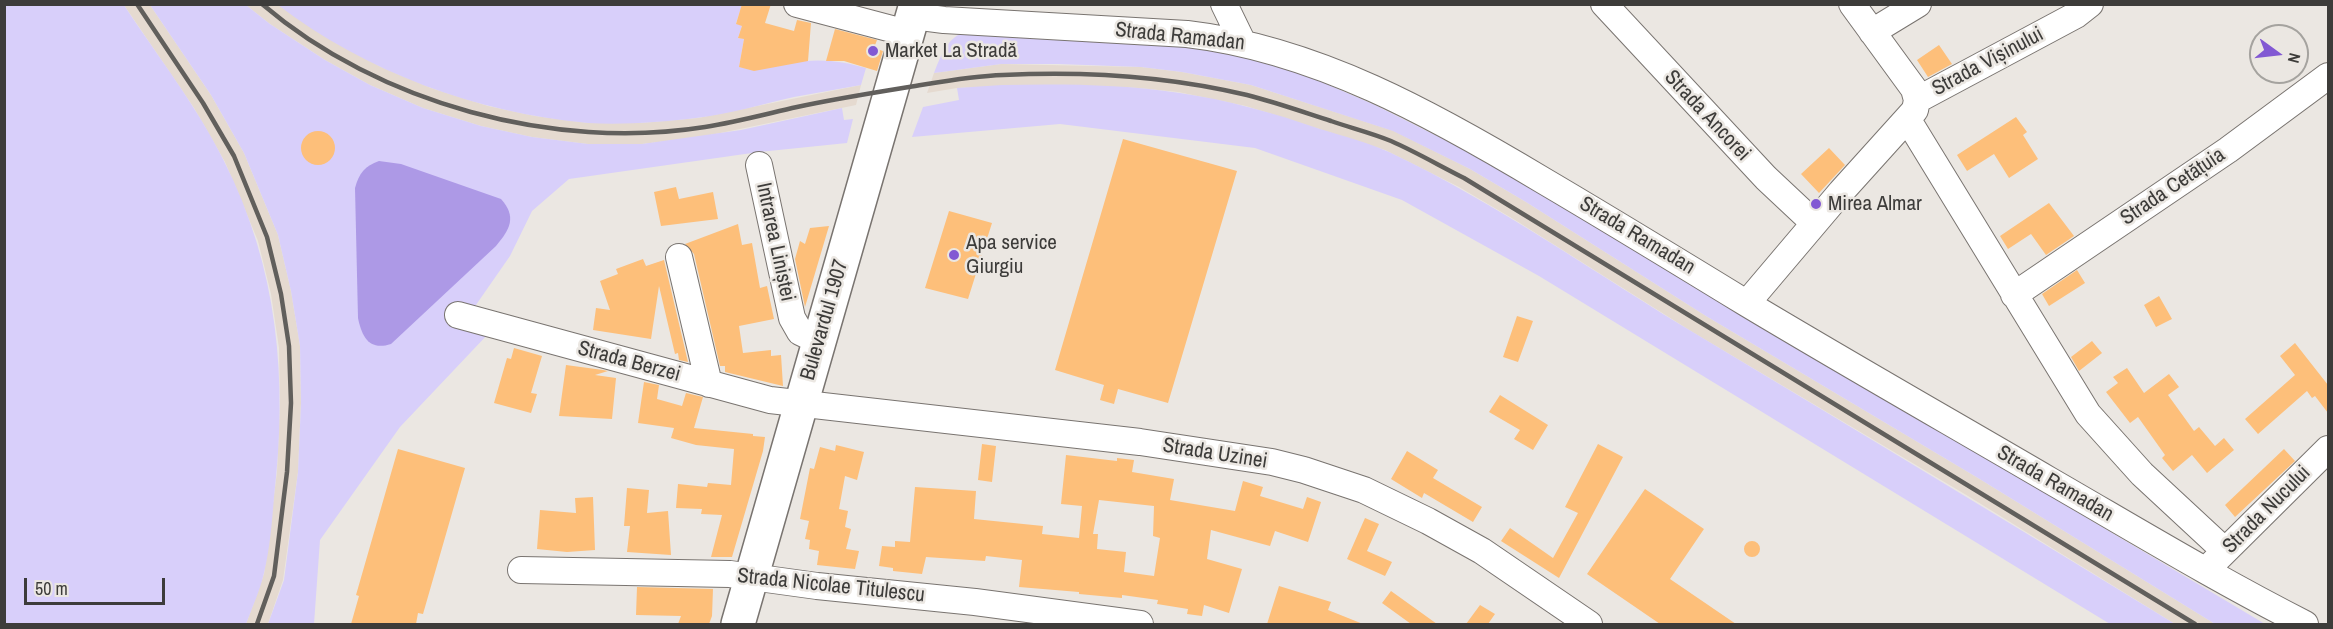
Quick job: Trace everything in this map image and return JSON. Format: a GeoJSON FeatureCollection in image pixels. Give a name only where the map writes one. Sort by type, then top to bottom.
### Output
{"type":"FeatureCollection","features":[{"type":"Feature","properties":{"kind":"main road","name":"Bulevardul 1907"},"geometry":{"type":"LineString","coordinates":[[738,624],[912,18]]}},
{"type":"Feature","properties":{"kind":"street","name":"Strada Ramadan"},"geometry":{"type":"LineString","coordinates":[[797,4],[944,21],[1187,33],[1242,41],[1305,61],[1445,124],[2205,571],[2305,624]]}},
{"type":"Feature","properties":{"kind":"street"},"geometry":{"type":"LineString","coordinates":[[1224,4],[1242,41]]}},
{"type":"Feature","properties":{"kind":"street","name":"Strada Ancorei"},"geometry":{"type":"LineString","coordinates":[[1604,4],[1750,161],[1814,223]]}},
{"type":"Feature","properties":{"kind":"street"},"geometry":{"type":"LineString","coordinates":[[1852,4],[1906,78],[1912,110],[2014,295],[2088,414],[2134,466],[2225,551]]}},
{"type":"Feature","properties":{"kind":"street"},"geometry":{"type":"LineString","coordinates":[[1872,32],[1918,4]]}},
{"type":"Feature","properties":{"kind":"street","name":"Strada Vișinului"},"geometry":{"type":"LineString","coordinates":[[1747,303],[1912,110],[2090,4]]}},
{"type":"Feature","properties":{"kind":"street","name":"Strada Cetățuia"},"geometry":{"type":"LineString","coordinates":[[2014,295],[2228,150],[2328,76]]}},
{"type":"Feature","properties":{"kind":"street","name":"Intrarea Liniștei"},"geometry":{"type":"LineString","coordinates":[[759,165],[792,318],[800,332],[819,341]]}},
{"type":"Feature","properties":{"kind":"street"},"geometry":{"type":"LineString","coordinates":[[679,257],[710,384]]}},
{"type":"Feature","properties":{"kind":"street","name":"Strada Berzei"},"geometry":{"type":"LineString","coordinates":[[458,315],[770,400],[801,403]]}},
{"type":"Feature","properties":{"kind":"street","name":"Strada Uzinei"},"geometry":{"type":"LineString","coordinates":[[801,403],[1140,442],[1272,462],[1304,470],[1364,490],[1428,521],[1482,551],[1589,624]]}},
{"type":"Feature","properties":{"kind":"street","name":"Strada Nucului"},"geometry":{"type":"LineString","coordinates":[[2205,571],[2328,449]]}},
{"type":"Feature","properties":{"kind":"street","name":"Strada Nicolae Titulescu"},"geometry":{"type":"LineString","coordinates":[[521,570],[751,576],[817,586],[975,602],[1140,624]]}},
{"type":"Feature","properties":{"kind":"shaded area"},"geometry":{"type":"Polygon","coordinates":[[[4,5],[124,5],[202,121],[242,201],[257,242],[275,325],[280,410],[268,554],[260,586],[246,624],[5,624],[4,5]]]}},
{"type":"Feature","properties":{"kind":"shaded area"},"geometry":{"type":"Polygon","coordinates":[[[124,5],[150,5],[211,95],[244,153],[278,235],[291,291],[300,346],[301,403],[298,472],[283,580],[268,624],[246,624],[264,574],[277,472],[280,404],[279,348],[271,294],[258,241],[225,162],[194,108],[124,5]]]}},
{"type":"Feature","properties":{"kind":"shaded area"},"geometry":{"type":"Polygon","coordinates":[[[150,5],[246,5],[270,24],[325,60],[370,85],[423,108],[481,126],[532,137],[588,144],[642,144],[741,130],[842,108],[844,120],[853,119],[847,143],[759,152],[569,179],[532,211],[510,256],[462,325],[489,333],[400,427],[320,540],[314,624],[268,624],[284,580],[298,472],[301,403],[300,346],[291,291],[278,235],[244,153],[211,95],[150,5]]]}},
{"type":"Feature","properties":{"kind":"shaded area"},"geometry":{"type":"Polygon","coordinates":[[[246,5],[278,5],[379,66],[431,88],[488,106],[535,116],[589,123],[640,123],[698,118],[861,85],[856,105],[701,137],[642,144],[588,144],[532,137],[481,126],[423,108],[370,85],[325,60],[270,24],[246,5]]]}},
{"type":"Feature","properties":{"kind":"shaded area"},"geometry":{"type":"Polygon","coordinates":[[[278,5],[742,5],[736,23],[742,26],[738,38],[744,39],[739,67],[764,68],[821,60],[866,68],[861,85],[794,97],[721,114],[656,122],[588,123],[505,110],[424,85],[348,50],[312,29],[278,5]]]}},
{"type":"Feature","properties":{"kind":"shaded area"},"geometry":{"type":"Polygon","coordinates":[[[962,33],[1186,47],[1237,54],[1301,73],[1375,105],[1451,143],[1541,193],[2265,624],[2215,624],[1978,478],[1706,316],[1526,202],[1470,169],[1393,131],[1251,85],[1182,72],[1141,67],[1001,64],[934,73],[948,45],[962,33]]]}},
{"type":"Feature","properties":{"kind":"shaded area"},"geometry":{"type":"Polygon","coordinates":[[[1001,64],[1141,67],[1182,72],[1251,85],[1394,131],[1470,169],[1526,202],[1706,316],[1978,478],[2215,624],[2175,624],[1968,496],[1694,333],[1515,220],[1459,187],[1385,150],[1246,106],[1178,92],[1057,85],[957,88],[927,93],[934,73],[1001,64]]]}},
{"type":"Feature","properties":{"kind":"shaded area"},"geometry":{"type":"Polygon","coordinates":[[[1002,85],[1113,86],[1198,96],[1268,112],[1389,152],[1430,172],[1509,217],[1662,313],[2175,624],[2110,624],[1539,276],[1402,200],[1255,148],[1060,124],[912,137],[923,107],[959,100],[957,88],[1002,85]]]}},
{"type":"Feature","properties":{"kind":"shaded area"},"geometry":{"type":"Polygon","coordinates":[[[379,161],[401,164],[501,199],[510,217],[508,228],[496,246],[391,344],[383,346],[377,346],[368,341],[358,318],[355,188],[363,171],[379,161]]]}},
{"type":"Feature","properties":{"kind":"building"},"geometry":{"type":"Polygon","coordinates":[[[742,4],[771,4],[765,23],[794,31],[797,20],[811,23],[808,61],[754,71],[739,67],[744,39],[738,38],[742,26],[736,24],[742,4]]]}},
{"type":"Feature","properties":{"kind":"building"},"geometry":{"type":"Polygon","coordinates":[[[835,29],[877,40],[874,48],[883,51],[877,71],[844,61],[826,61],[835,29]]]}},
{"type":"Feature","properties":{"kind":"building"},"geometry":{"type":"Polygon","coordinates":[[[1939,45],[1952,64],[1928,77],[1917,60],[1939,45]]]}},
{"type":"Feature","properties":{"kind":"building"},"geometry":{"type":"Polygon","coordinates":[[[2016,117],[2027,132],[2023,135],[2038,159],[2009,178],[1994,154],[1967,171],[1957,155],[2016,117]]]}},
{"type":"Feature","properties":{"kind":"building"},"geometry":{"type":"Polygon","coordinates":[[[318,131],[330,136],[335,148],[330,160],[318,165],[306,160],[301,148],[306,136],[318,131]]]}},
{"type":"Feature","properties":{"kind":"building"},"geometry":{"type":"Polygon","coordinates":[[[1123,139],[1237,171],[1168,403],[1118,389],[1114,404],[1100,400],[1104,385],[1055,370],[1123,139]]]}},
{"type":"Feature","properties":{"kind":"building"},"geometry":{"type":"Polygon","coordinates":[[[1829,148],[1845,165],[1819,193],[1801,174],[1829,148]]]}},
{"type":"Feature","properties":{"kind":"building"},"geometry":{"type":"Polygon","coordinates":[[[676,187],[679,199],[713,192],[718,219],[661,226],[654,192],[676,187]]]}},
{"type":"Feature","properties":{"kind":"building"},"geometry":{"type":"Polygon","coordinates":[[[2049,203],[2074,236],[2046,255],[2031,234],[2008,249],[2000,236],[2049,203]]]}},
{"type":"Feature","properties":{"kind":"building"},"geometry":{"type":"Polygon","coordinates":[[[949,211],[992,223],[968,299],[925,288],[949,211]]]}},
{"type":"Feature","properties":{"kind":"building"},"geometry":{"type":"Polygon","coordinates":[[[738,224],[742,245],[752,243],[760,288],[767,286],[774,319],[739,326],[743,353],[771,350],[771,356],[781,355],[783,386],[725,372],[725,366],[720,366],[694,254],[685,244],[738,224]]]}},
{"type":"Feature","properties":{"kind":"building"},"geometry":{"type":"Polygon","coordinates":[[[829,226],[805,307],[795,259],[800,241],[805,244],[810,228],[829,226]]]}},
{"type":"Feature","properties":{"kind":"building"},"geometry":{"type":"Polygon","coordinates":[[[643,259],[646,266],[664,260],[688,362],[679,360],[678,353],[675,354],[659,286],[651,339],[593,330],[596,308],[610,310],[600,281],[618,274],[616,269],[643,259]]]}},
{"type":"Feature","properties":{"kind":"building"},"geometry":{"type":"Polygon","coordinates":[[[2077,270],[2085,283],[2049,306],[2042,294],[2077,270]]]}},
{"type":"Feature","properties":{"kind":"building"},"geometry":{"type":"Polygon","coordinates":[[[2159,296],[2172,319],[2156,327],[2144,305],[2159,296]]]}},
{"type":"Feature","properties":{"kind":"building"},"geometry":{"type":"Polygon","coordinates":[[[1517,316],[1533,321],[1518,362],[1503,357],[1517,316]]]}},
{"type":"Feature","properties":{"kind":"building"},"geometry":{"type":"Polygon","coordinates":[[[2092,341],[2102,353],[2079,371],[2071,357],[2092,341]]]}},
{"type":"Feature","properties":{"kind":"building"},"geometry":{"type":"Polygon","coordinates":[[[2295,343],[2328,385],[2328,413],[2315,396],[2312,398],[2307,391],[2258,434],[2245,419],[2295,375],[2280,356],[2295,343]]]}},
{"type":"Feature","properties":{"kind":"building"},"geometry":{"type":"Polygon","coordinates":[[[514,348],[542,356],[531,393],[537,394],[531,413],[494,403],[507,358],[511,359],[514,348]]]}},
{"type":"Feature","properties":{"kind":"building"},"geometry":{"type":"Polygon","coordinates":[[[566,365],[608,371],[595,375],[616,378],[612,419],[559,416],[566,365]]]}},
{"type":"Feature","properties":{"kind":"building"},"geometry":{"type":"Polygon","coordinates":[[[2127,368],[2144,393],[2169,374],[2179,387],[2168,395],[2194,431],[2199,427],[2215,446],[2224,438],[2234,450],[2207,473],[2192,455],[2173,471],[2162,458],[2165,455],[2138,417],[2130,423],[2106,392],[2118,383],[2113,377],[2127,368]]]}},
{"type":"Feature","properties":{"kind":"building"},"geometry":{"type":"Polygon","coordinates":[[[644,382],[659,385],[657,399],[682,406],[686,393],[703,397],[694,428],[765,437],[732,557],[711,557],[722,515],[701,514],[702,509],[676,508],[678,484],[707,487],[708,483],[731,485],[734,449],[696,445],[671,438],[674,428],[638,423],[644,382]]]}},
{"type":"Feature","properties":{"kind":"building"},"geometry":{"type":"Polygon","coordinates":[[[1500,395],[1548,425],[1533,450],[1514,439],[1520,430],[1489,412],[1500,395]]]}},
{"type":"Feature","properties":{"kind":"building"},"geometry":{"type":"Polygon","coordinates":[[[982,444],[996,446],[992,482],[978,480],[982,444]]]}},
{"type":"Feature","properties":{"kind":"building"},"geometry":{"type":"Polygon","coordinates":[[[1598,444],[1623,457],[1559,578],[1501,541],[1510,528],[1553,558],[1578,513],[1565,507],[1598,444]]]}},
{"type":"Feature","properties":{"kind":"building"},"geometry":{"type":"Polygon","coordinates":[[[836,445],[864,452],[857,480],[845,476],[839,509],[848,511],[845,527],[851,529],[846,549],[859,551],[855,569],[817,565],[819,551],[809,549],[810,540],[805,539],[809,521],[800,519],[810,468],[814,469],[820,447],[835,451],[836,445]]]}},
{"type":"Feature","properties":{"kind":"building"},"geometry":{"type":"Polygon","coordinates":[[[398,449],[465,468],[423,614],[418,613],[416,624],[351,624],[359,596],[356,595],[398,449]]]}},
{"type":"Feature","properties":{"kind":"building"},"geometry":{"type":"Polygon","coordinates":[[[2284,449],[2295,461],[2235,517],[2225,505],[2284,449]]]}},
{"type":"Feature","properties":{"kind":"building"},"geometry":{"type":"Polygon","coordinates":[[[1407,451],[1438,470],[1433,478],[1482,507],[1473,522],[1424,493],[1422,498],[1391,479],[1407,451]]]}},
{"type":"Feature","properties":{"kind":"building"},"geometry":{"type":"Polygon","coordinates":[[[1066,455],[1117,461],[1117,458],[1134,460],[1132,472],[1174,479],[1170,500],[1235,511],[1243,481],[1263,487],[1260,496],[1303,509],[1307,497],[1321,502],[1308,542],[1275,531],[1270,546],[1211,530],[1207,559],[1242,569],[1229,613],[1204,605],[1202,616],[1187,614],[1188,609],[1157,604],[1158,600],[1019,587],[1022,560],[986,556],[985,561],[926,557],[922,574],[893,571],[893,568],[879,566],[882,546],[895,547],[895,541],[910,542],[915,487],[976,491],[974,519],[1043,526],[1042,534],[1079,538],[1082,506],[1061,504],[1066,455]],[[1099,500],[1093,534],[1098,534],[1097,549],[1126,552],[1124,572],[1154,576],[1160,538],[1153,536],[1154,506],[1099,500]]]}},
{"type":"Feature","properties":{"kind":"building"},"geometry":{"type":"Polygon","coordinates":[[[627,488],[649,490],[647,513],[668,511],[671,555],[627,552],[630,526],[624,526],[627,488]]]}},
{"type":"Feature","properties":{"kind":"building"},"geometry":{"type":"Polygon","coordinates":[[[1645,489],[1704,529],[1670,579],[1736,624],[1660,624],[1587,574],[1645,489]]]}},
{"type":"Feature","properties":{"kind":"building"},"geometry":{"type":"Polygon","coordinates":[[[593,497],[595,550],[567,552],[537,549],[540,510],[576,513],[575,498],[593,497]]]}},
{"type":"Feature","properties":{"kind":"building"},"geometry":{"type":"Polygon","coordinates":[[[1365,518],[1379,524],[1367,551],[1392,562],[1385,576],[1347,559],[1365,518]]]}},
{"type":"Feature","properties":{"kind":"building"},"geometry":{"type":"Polygon","coordinates":[[[1752,541],[1758,543],[1760,549],[1758,555],[1752,557],[1746,555],[1744,549],[1746,543],[1752,541]]]}},
{"type":"Feature","properties":{"kind":"building"},"geometry":{"type":"Polygon","coordinates":[[[1279,586],[1331,602],[1328,610],[1363,624],[1267,624],[1279,586]]]}},
{"type":"Feature","properties":{"kind":"building"},"geometry":{"type":"Polygon","coordinates":[[[637,587],[713,589],[712,616],[709,624],[678,624],[681,616],[636,615],[637,587]]]}},
{"type":"Feature","properties":{"kind":"building"},"geometry":{"type":"Polygon","coordinates":[[[1391,591],[1437,624],[1411,624],[1382,603],[1391,591]]]}},
{"type":"Feature","properties":{"kind":"building"},"geometry":{"type":"Polygon","coordinates":[[[1480,605],[1495,614],[1488,624],[1466,624],[1480,605]]]}},
{"type":"Feature","properties":{"kind":"railway"},"geometry":{"type":"LineString","coordinates":[[137,4],[203,103],[234,156],[267,237],[281,294],[289,346],[291,403],[287,472],[274,576],[257,624]]}},
{"type":"Feature","properties":{"kind":"railway"},"geometry":{"type":"LineString","coordinates":[[262,4],[308,39],[359,69],[414,93],[471,112],[529,125],[589,132],[647,133],[705,127],[853,96],[1003,75],[1064,74],[1156,79],[1247,95],[1289,107],[1391,141],[1464,178],[2195,624]]}},
{"type":"Feature","properties":{"kind":"place","name":"Market La Stradă"},"geometry":{"type":"Point","coordinates":[873,51]}},
{"type":"Feature","properties":{"kind":"place","name":"Mirea Almar"},"geometry":{"type":"Point","coordinates":[1816,204]}},
{"type":"Feature","properties":{"kind":"place","name":"Apa service Giurgiu"},"geometry":{"type":"Point","coordinates":[954,255]}}]}
